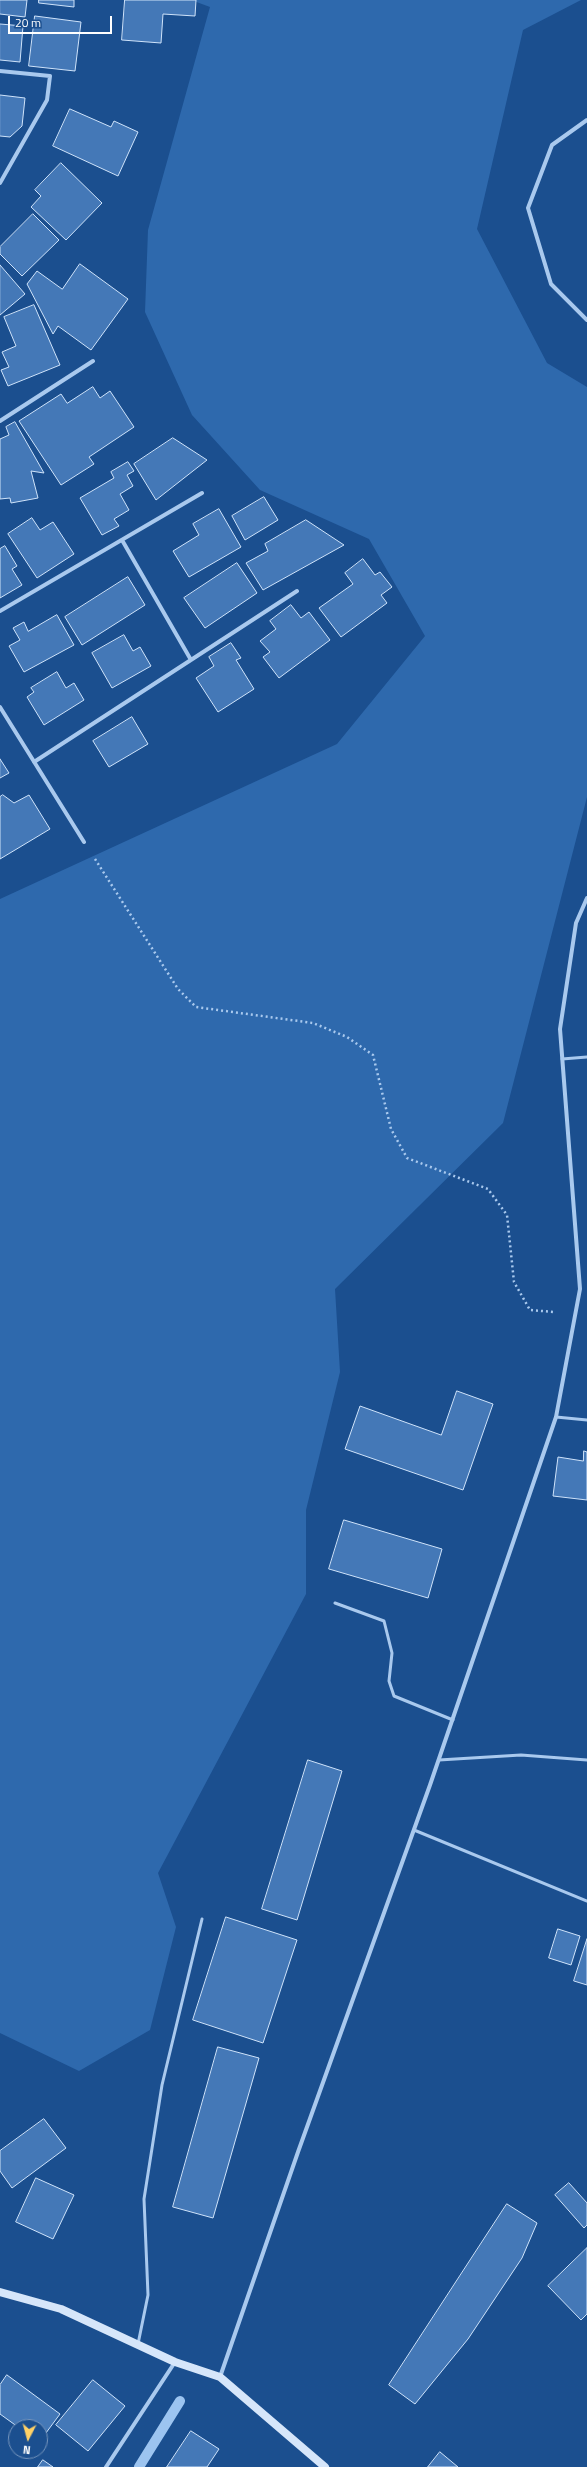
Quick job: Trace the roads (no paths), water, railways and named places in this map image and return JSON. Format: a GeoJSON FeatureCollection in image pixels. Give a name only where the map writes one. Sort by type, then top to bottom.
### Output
{"type":"FeatureCollection","features":[{"type":"Feature","properties":{"kind":"street"},"geometry":{"type":"LineString","coordinates":[[0,71],[50,76],[47,100],[0,183]]}},
{"type":"Feature","properties":{"kind":"street"},"geometry":{"type":"LineString","coordinates":[[587,120],[552,145],[528,208],[551,284],[587,320]]}},
{"type":"Feature","properties":{"kind":"street"},"geometry":{"type":"LineString","coordinates":[[0,421],[94,361]]}},
{"type":"Feature","properties":{"kind":"street"},"geometry":{"type":"LineString","coordinates":[[0,611],[202,493]]}},
{"type":"Feature","properties":{"kind":"street"},"geometry":{"type":"LineString","coordinates":[[122,540],[191,660]]}},
{"type":"Feature","properties":{"kind":"street"},"geometry":{"type":"LineString","coordinates":[[34,762],[297,590]]}},
{"type":"Feature","properties":{"kind":"street"},"geometry":{"type":"LineString","coordinates":[[0,707],[84,842]]}},
{"type":"Feature","properties":{"kind":"street"},"geometry":{"type":"LineString","coordinates":[[220,2377],[298,2152],[453,1720],[556,1417],[580,1289],[560,1029],[576,923],[587,898]]}},
{"type":"Feature","properties":{"kind":"street"},"geometry":{"type":"LineString","coordinates":[[0,2292],[61,2309],[175,2362],[220,2377],[325,2467]]}},
{"type":"Feature","properties":{"kind":"street"},"geometry":{"type":"LineString","coordinates":[[106,2467],[175,2362]]}},
{"type":"Feature","properties":{"kind":"lane"},"geometry":{"type":"LineString","coordinates":[[562,1059],[587,1057]]}},
{"type":"Feature","properties":{"kind":"lane"},"geometry":{"type":"LineString","coordinates":[[556,1417],[587,1420]]}},
{"type":"Feature","properties":{"kind":"lane"},"geometry":{"type":"LineString","coordinates":[[335,1603],[384,1621],[392,1653],[390,1680],[394,1696],[453,1720]]}},
{"type":"Feature","properties":{"kind":"lane"},"geometry":{"type":"LineString","coordinates":[[439,1760],[521,1755],[587,1760]]}},
{"type":"Feature","properties":{"kind":"lane"},"geometry":{"type":"LineString","coordinates":[[414,1830],[587,1901]]}},
{"type":"Feature","properties":{"kind":"lane"},"geometry":{"type":"LineString","coordinates":[[138,2344],[148,2295],[144,2199],[162,2085],[202,1919]]}},
{"type":"Feature","properties":{"kind":"waterway"},"geometry":{"type":"LineString","coordinates":[[139,2467],[180,2401]]}}]}
